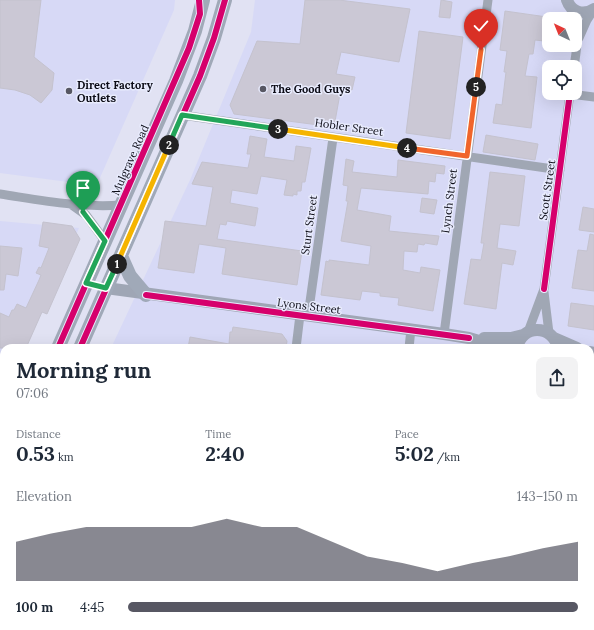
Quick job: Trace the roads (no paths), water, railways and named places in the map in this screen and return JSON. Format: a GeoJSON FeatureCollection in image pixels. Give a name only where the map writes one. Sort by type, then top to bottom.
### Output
{"type":"FeatureCollection","features":[{"type":"Feature","properties":{"kind":"main road","name":"Mulgrave Road"},"geometry":{"type":"LineString","coordinates":[[60,344],[189,48],[200,14],[202,0]]}},
{"type":"Feature","properties":{"kind":"main road"},"geometry":{"type":"LineString","coordinates":[[82,344],[208,56],[225,0]]}},
{"type":"Feature","properties":{"kind":"main road"},"geometry":{"type":"LineString","coordinates":[[121,256],[130,276],[146,294]]}},
{"type":"Feature","properties":{"kind":"main road"},"geometry":{"type":"LineString","coordinates":[[86,283],[106,288]]}},
{"type":"Feature","properties":{"kind":"street"},"geometry":{"type":"LineString","coordinates":[[199,0],[200,14]]}},
{"type":"Feature","properties":{"kind":"street"},"geometry":{"type":"LineString","coordinates":[[221,17],[230,0]]}},
{"type":"Feature","properties":{"kind":"street","name":"Lynch Street"},"geometry":{"type":"LineString","coordinates":[[444,334],[488,0]]}},
{"type":"Feature","properties":{"kind":"street"},"geometry":{"type":"LineString","coordinates":[[567,4],[575,11],[582,13],[590,12],[594,9]]}},
{"type":"Feature","properties":{"kind":"street"},"geometry":{"type":"LineString","coordinates":[[582,30],[594,9]]}},
{"type":"Feature","properties":{"kind":"street"},"geometry":{"type":"LineString","coordinates":[[582,95],[594,97]]}},
{"type":"Feature","properties":{"kind":"street","name":"Scott Street"},"geometry":{"type":"LineString","coordinates":[[526,334],[544,289],[569,100]]}},
{"type":"Feature","properties":{"kind":"street","name":"Hobler Street"},"geometry":{"type":"LineString","coordinates":[[182,115],[560,170]]}},
{"type":"Feature","properties":{"kind":"street","name":"Sturt Street"},"geometry":{"type":"LineString","coordinates":[[297,344],[304,315],[333,138]]}},
{"type":"Feature","properties":{"kind":"street"},"geometry":{"type":"LineString","coordinates":[[0,194],[72,205],[88,204],[102,206],[121,204]]}},
{"type":"Feature","properties":{"kind":"street"},"geometry":{"type":"LineString","coordinates":[[72,205],[86,215],[105,241]]}},
{"type":"Feature","properties":{"kind":"street","name":"Lyons Street"},"geometry":{"type":"LineString","coordinates":[[106,288],[411,329],[469,338],[489,344]]}},
{"type":"Feature","properties":{"kind":"street","name":"Scott Street"},"geometry":{"type":"LineString","coordinates":[[544,289],[554,340]]}},
{"type":"Feature","properties":{"kind":"street"},"geometry":{"type":"LineString","coordinates":[[409,344],[411,329]]}},
{"type":"Feature","properties":{"kind":"street","name":"Lyons Street"},"geometry":{"type":"LineString","coordinates":[[469,338],[511,338],[539,330],[554,340]]}},
{"type":"Feature","properties":{"kind":"street"},"geometry":{"type":"LineString","coordinates":[[518,344],[526,334]]}},
{"type":"Feature","properties":{"kind":"street"},"geometry":{"type":"LineString","coordinates":[[554,340],[566,344]]}},
{"type":"Feature","properties":{"kind":"place","name":"The Good Guys"},"geometry":{"type":"Point","coordinates":[263,89]}},
{"type":"Feature","properties":{"kind":"place","name":"Direct Factory Outlets"},"geometry":{"type":"Point","coordinates":[69,91]}}]}
